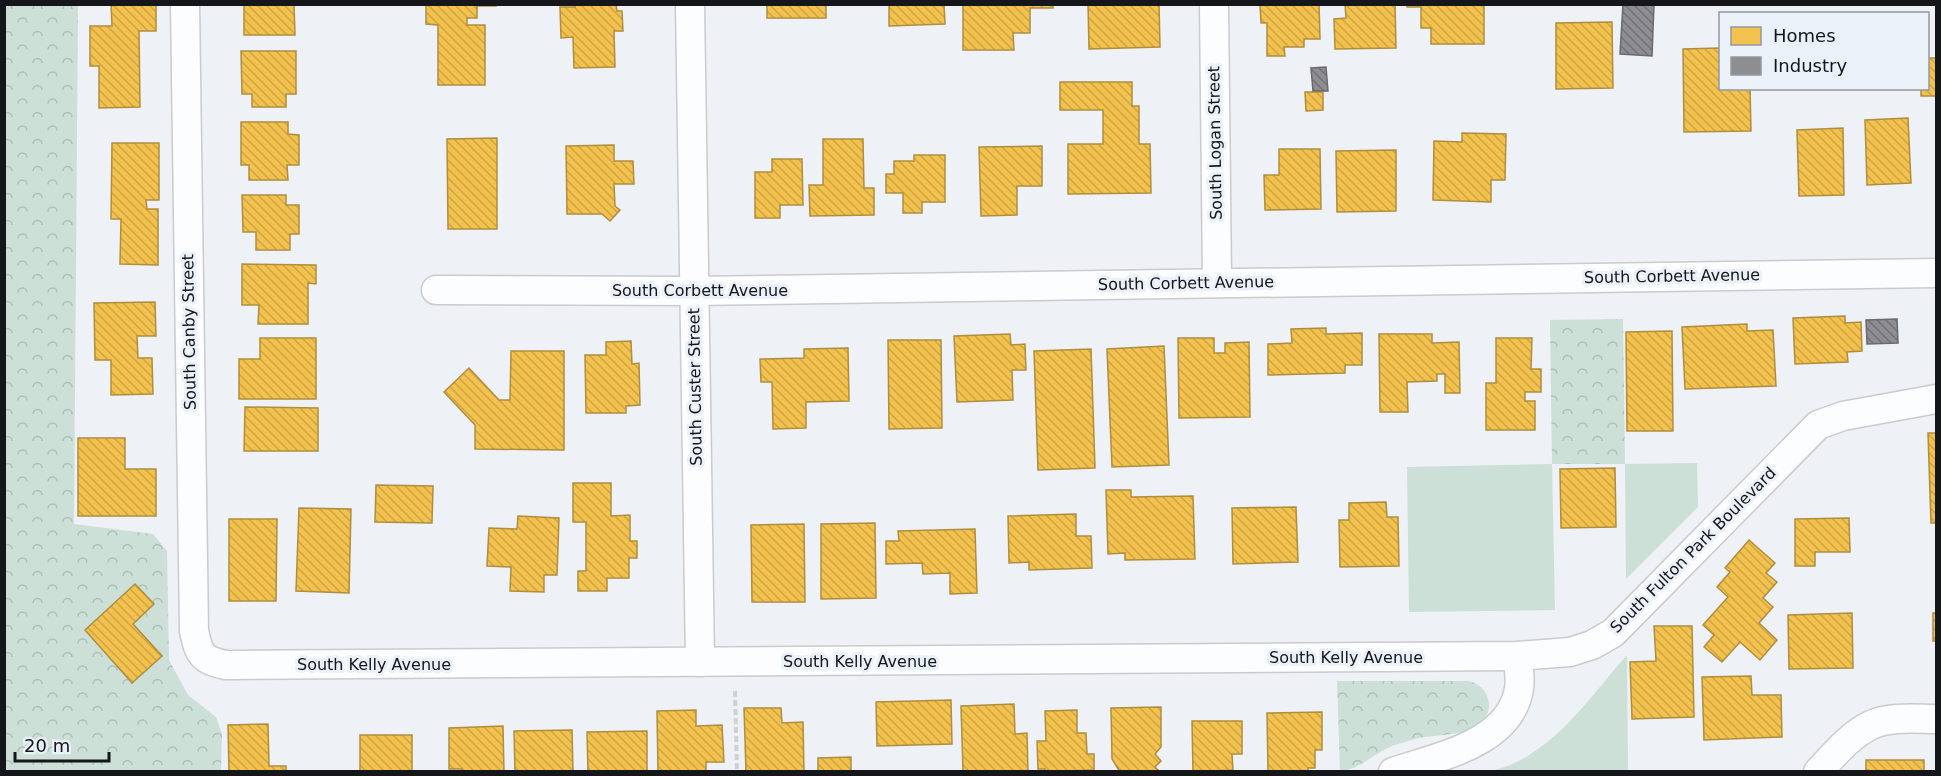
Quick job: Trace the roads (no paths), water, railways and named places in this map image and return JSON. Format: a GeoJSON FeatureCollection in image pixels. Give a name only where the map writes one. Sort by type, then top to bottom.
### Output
{"type":"FeatureCollection","features":[{"type":"Feature","properties":{"kind":"street","name":"South Canby Street"},"geometry":{"type":"LineString","coordinates":[[185,4],[194,631],[197,646],[203,658]]}},
{"type":"Feature","properties":{"kind":"street","name":"South Custer Street"},"geometry":{"type":"LineString","coordinates":[[690,4],[700,662]]}},
{"type":"Feature","properties":{"kind":"street","name":"South Logan Street"},"geometry":{"type":"LineString","coordinates":[[1214,4],[1217,282]]}},
{"type":"Feature","properties":{"kind":"street","name":"South Corbett Avenue"},"geometry":{"type":"LineString","coordinates":[[436,290],[694,291],[1936,273]]}},
{"type":"Feature","properties":{"kind":"street","name":"South Fulton Park Boulevard"},"geometry":{"type":"LineString","coordinates":[[1518,656],[1570,652],[1592,645],[1613,633],[1818,425],[1843,416],[1936,399]]}},
{"type":"Feature","properties":{"kind":"street","name":"South Kelly Avenue"},"geometry":{"type":"LineString","coordinates":[[203,658],[226,666],[1518,656]]}},
{"type":"Feature","properties":{"kind":"street"},"geometry":{"type":"LineString","coordinates":[[1393,771],[1425,762],[1487,737],[1503,723],[1519,689],[1518,656]]}},
{"type":"Feature","properties":{"kind":"street"},"geometry":{"type":"LineString","coordinates":[[1818,771],[1857,733],[1873,724],[1901,719],[1936,719]]}}]}
